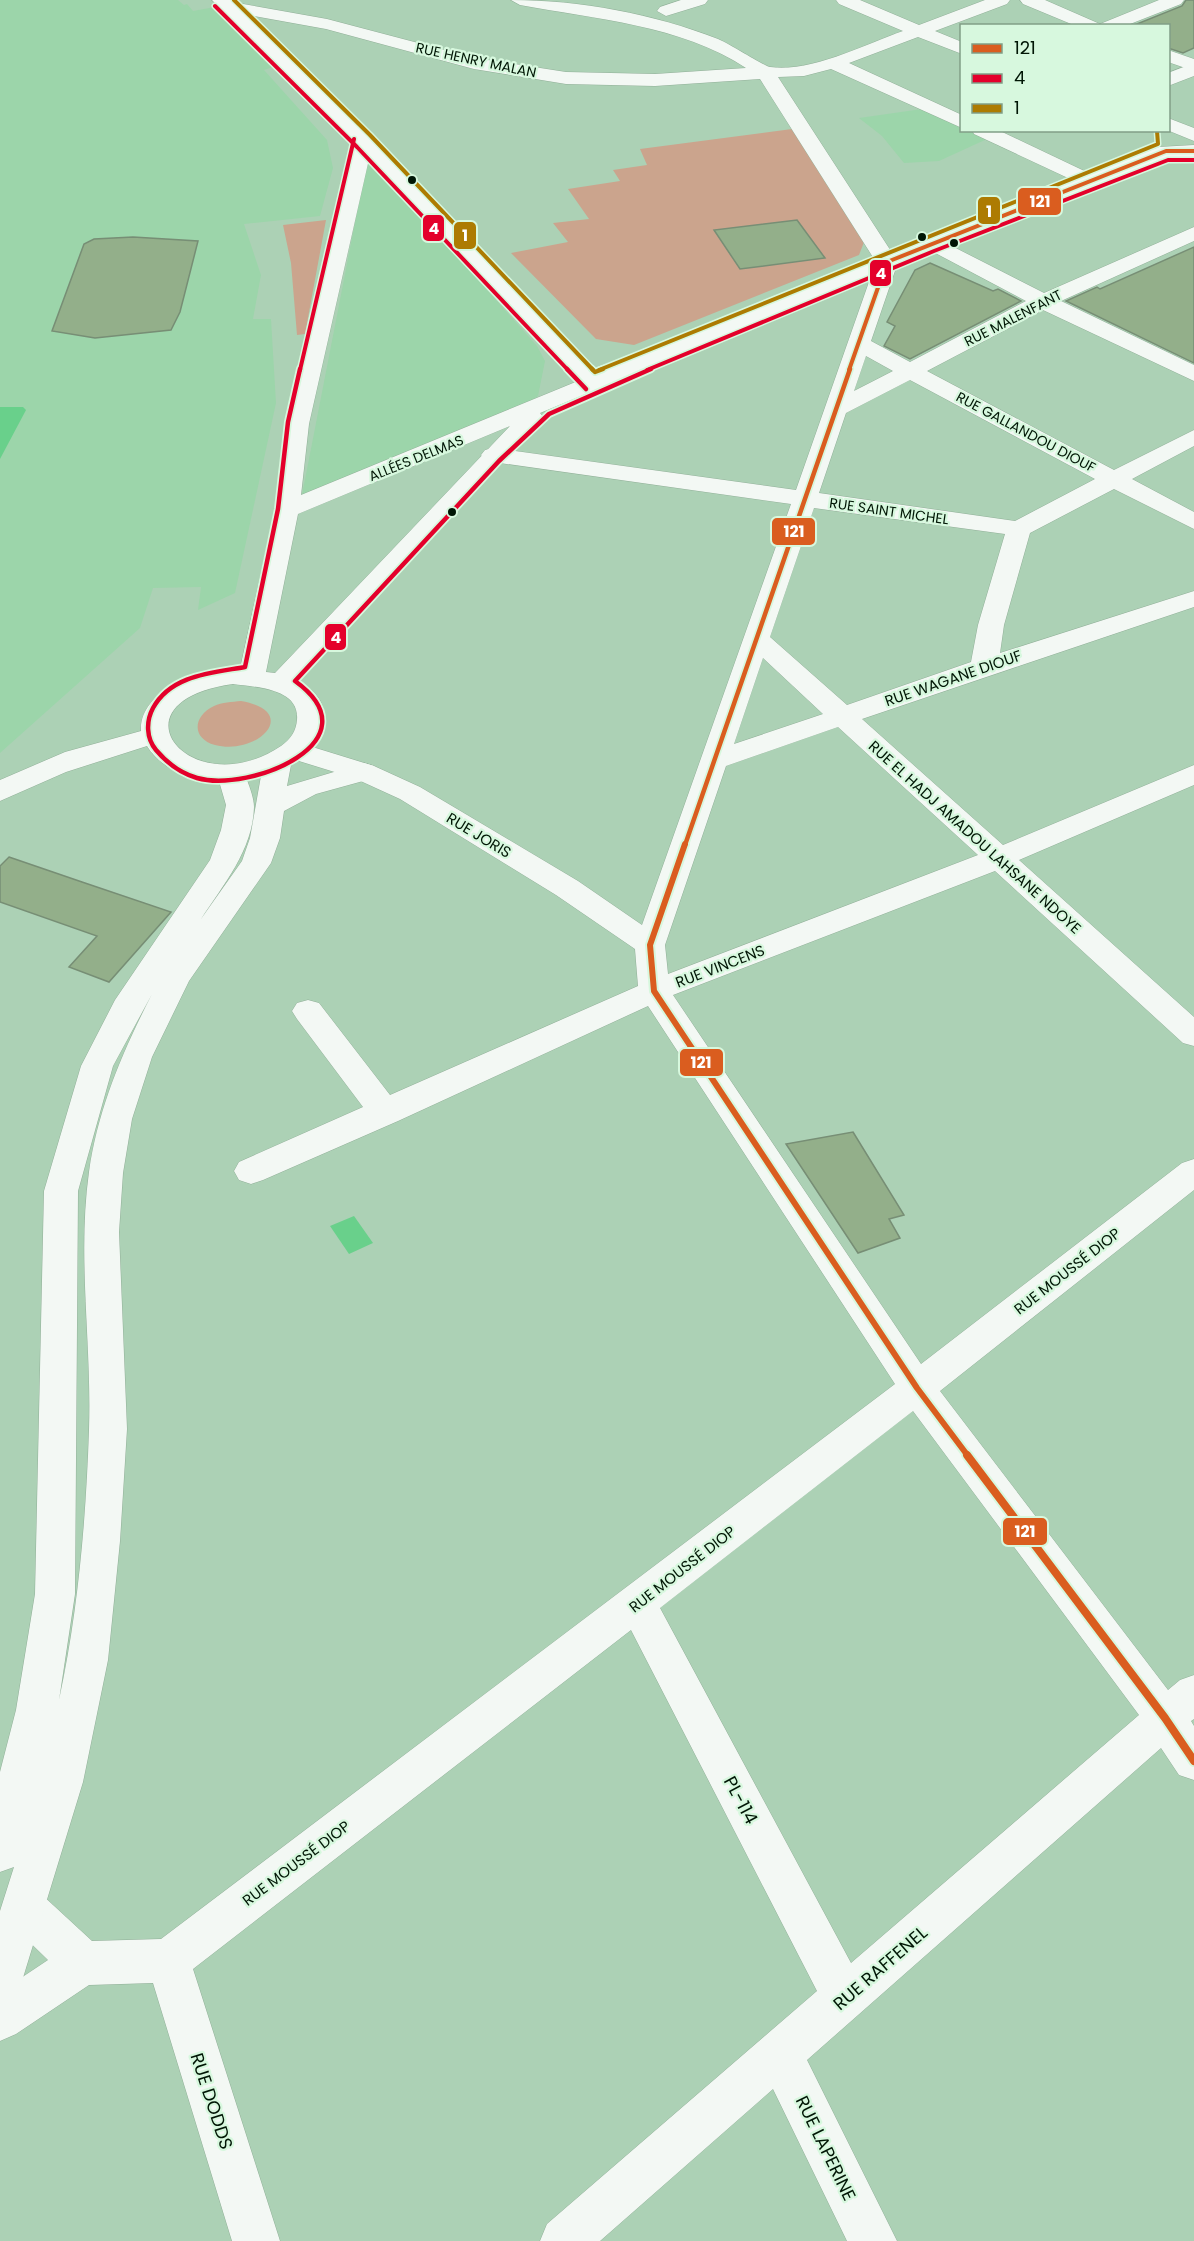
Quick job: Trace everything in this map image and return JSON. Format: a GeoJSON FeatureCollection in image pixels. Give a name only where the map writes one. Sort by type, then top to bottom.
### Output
{"type":"FeatureCollection","features":[{"type":"Feature","properties":{"kind":"street"},"geometry":{"type":"LineString","coordinates":[[520,0],[705,39],[746,57],[766,73],[886,262],[650,945],[654,991],[917,1388],[1180,1706],[1194,1761]]}},
{"type":"Feature","properties":{"kind":"street"},"geometry":{"type":"LineString","coordinates":[[651,0],[705,39]]}},
{"type":"Feature","properties":{"kind":"street"},"geometry":{"type":"LineString","coordinates":[[666,11],[699,0]]}},
{"type":"Feature","properties":{"kind":"street"},"geometry":{"type":"LineString","coordinates":[[845,0],[960,48]]}},
{"type":"Feature","properties":{"kind":"street","name":"RUE HENRY MALAN"},"geometry":{"type":"LineString","coordinates":[[224,3],[327,24],[517,72],[615,81],[804,70],[833,63],[1001,0]]}},
{"type":"Feature","properties":{"kind":"street"},"geometry":{"type":"LineString","coordinates":[[1029,0],[1089,24]]}},
{"type":"Feature","properties":{"kind":"street"},"geometry":{"type":"LineString","coordinates":[[1113,24],[1175,0]]}},
{"type":"Feature","properties":{"kind":"street"},"geometry":{"type":"LineString","coordinates":[[224,3],[363,141],[593,383]]}},
{"type":"Feature","properties":{"kind":"street"},"geometry":{"type":"LineString","coordinates":[[1170,56],[1194,67]]}},
{"type":"Feature","properties":{"kind":"street"},"geometry":{"type":"LineString","coordinates":[[833,63],[960,121]]}},
{"type":"Feature","properties":{"kind":"street"},"geometry":{"type":"LineString","coordinates":[[1170,79],[1194,67]]}},
{"type":"Feature","properties":{"kind":"street"},"geometry":{"type":"LineString","coordinates":[[1170,125],[1194,135]]}},
{"type":"Feature","properties":{"kind":"street"},"geometry":{"type":"LineString","coordinates":[[985,132],[1090,181]]}},
{"type":"Feature","properties":{"kind":"street"},"geometry":{"type":"LineString","coordinates":[[252,676],[287,510],[297,424],[363,141]]}},
{"type":"Feature","properties":{"kind":"street"},"geometry":{"type":"LineString","coordinates":[[1166,141],[1194,151]]}},
{"type":"Feature","properties":{"kind":"street","name":"ALLÉES DELMAS"},"geometry":{"type":"LineString","coordinates":[[287,510],[544,406],[593,383],[931,243],[1090,181],[1166,141]]}},
{"type":"Feature","properties":{"kind":"street","name":"RUE MALENFANT"},"geometry":{"type":"LineString","coordinates":[[835,410],[1042,301],[1188,242]]}},
{"type":"Feature","properties":{"kind":"street"},"geometry":{"type":"LineString","coordinates":[[931,243],[1042,301],[1194,374]]}},
{"type":"Feature","properties":{"kind":"street","name":"RUE GALLANDOU DIOUF"},"geometry":{"type":"LineString","coordinates":[[858,343],[1194,522]]}},
{"type":"Feature","properties":{"kind":"street"},"geometry":{"type":"LineString","coordinates":[[281,682],[493,454],[544,406]]}},
{"type":"Feature","properties":{"kind":"street"},"geometry":{"type":"LineString","coordinates":[[984,667],[991,625],[1019,529],[1194,437]]}},
{"type":"Feature","properties":{"kind":"street","name":"RUE SAINT MICHEL"},"geometry":{"type":"LineString","coordinates":[[493,454],[1019,529]]}},
{"type":"Feature","properties":{"kind":"street","name":"RUE WAGANE DIOUF"},"geometry":{"type":"LineString","coordinates":[[713,762],[984,667],[1194,599]]}},
{"type":"Feature","properties":{"kind":"street","name":"RUE EL HADJ AMADOU LAHSANE NDOYE"},"geometry":{"type":"LineString","coordinates":[[756,638],[1194,1035]]}},
{"type":"Feature","properties":{"kind":"street"},"geometry":{"type":"LineString","coordinates":[[252,676],[281,682],[301,693],[314,717],[309,734],[286,756],[255,769],[231,773],[209,772],[181,763],[161,748],[154,736],[154,724],[158,712],[180,692],[214,678],[252,676]]}},
{"type":"Feature","properties":{"kind":"street"},"geometry":{"type":"LineString","coordinates":[[0,792],[96,749],[154,736]]}},
{"type":"Feature","properties":{"kind":"street"},"geometry":{"type":"LineString","coordinates":[[0,1980],[25,1908],[62,1782],[88,1660],[101,1541],[108,1429],[102,1232],[106,1173],[116,1119],[136,1057],[175,978],[256,863],[265,838],[271,806],[286,756]]}},
{"type":"Feature","properties":{"kind":"street","name":"RUE JORIS"},"geometry":{"type":"LineString","coordinates":[[286,756],[364,772],[410,793],[567,888],[650,945]]}},
{"type":"Feature","properties":{"kind":"street"},"geometry":{"type":"LineString","coordinates":[[271,806],[306,788],[364,772]]}},
{"type":"Feature","properties":{"kind":"street"},"geometry":{"type":"LineString","coordinates":[[0,1852],[37,1710],[55,1594],[61,1191],[97,1066],[126,1008],[225,861],[236,830],[240,805],[231,773]]}},
{"type":"Feature","properties":{"kind":"street","name":"RUE VINCENS"},"geometry":{"type":"LineString","coordinates":[[251,1171],[386,1113],[654,991],[999,858],[1194,774]]}},
{"type":"Feature","properties":{"kind":"street"},"geometry":{"type":"LineString","coordinates":[[308,1011],[386,1113]]}},
{"type":"Feature","properties":{"kind":"street","name":"RUE MOUSSÉ DIOP"},"geometry":{"type":"LineString","coordinates":[[168,1961],[917,1388],[1194,1172]]}},
{"type":"Feature","properties":{"kind":"street","name":"PL-114"},"geometry":{"type":"LineString","coordinates":[[637,1603],[845,1998]]}},
{"type":"Feature","properties":{"kind":"street","name":"RUE RAFFENEL"},"geometry":{"type":"LineString","coordinates":[[564,2241],[1180,1706]]}},
{"type":"Feature","properties":{"kind":"street"},"geometry":{"type":"LineString","coordinates":[[25,1908],[83,1963]]}},
{"type":"Feature","properties":{"kind":"street"},"geometry":{"type":"LineString","coordinates":[[0,2018],[83,1963],[168,1961]]}},
{"type":"Feature","properties":{"kind":"street","name":"RUE DODDS"},"geometry":{"type":"LineString","coordinates":[[168,1961],[256,2241]]}},
{"type":"Feature","properties":{"kind":"street","name":"RUE LAPERINE"},"geometry":{"type":"LineString","coordinates":[[780,2055],[873,2241]]}},
{"type":"Feature","properties":{"kind":"shaded area"},"geometry":{"type":"Polygon","coordinates":[[[0,0],[178,0],[184,5],[187,4],[193,11],[215,7],[273,67],[264,70],[327,140],[333,168],[320,216],[244,224],[261,275],[253,319],[271,319],[276,403],[235,593],[198,610],[201,587],[153,588],[140,628],[0,753],[0,0]]]}},
{"type":"Feature","properties":{"kind":"shaded area"},"geometry":{"type":"Polygon","coordinates":[[[922,109],[960,128],[960,132],[970,132],[987,139],[939,161],[904,163],[882,136],[859,118],[922,109]]]}},
{"type":"Feature","properties":{"kind":"shaded area"},"geometry":{"type":"Polygon","coordinates":[[[792,129],[866,237],[859,255],[634,345],[596,339],[511,253],[568,242],[553,223],[589,219],[568,189],[620,181],[613,170],[647,165],[640,149],[792,129]]]}},
{"type":"Feature","properties":{"kind":"shaded area"},"geometry":{"type":"Polygon","coordinates":[[[368,156],[537,346],[545,361],[538,396],[525,405],[302,495],[368,156]]]}},
{"type":"Feature","properties":{"kind":"shaded area"},"geometry":{"type":"Polygon","coordinates":[[[326,220],[305,334],[297,335],[291,263],[283,225],[326,220]]]}},
{"type":"Feature","properties":{"kind":"shaded area"},"geometry":{"type":"Polygon","coordinates":[[[0,407],[23,407],[26,410],[0,459],[0,407]]]}},
{"type":"Feature","properties":{"kind":"shaded area"},"geometry":{"type":"Polygon","coordinates":[[[241,701],[259,706],[269,714],[271,723],[267,731],[258,739],[231,747],[207,742],[198,727],[202,715],[214,706],[241,701]]]}},
{"type":"Feature","properties":{"kind":"shaded area"},"geometry":{"type":"Polygon","coordinates":[[[354,1216],[373,1243],[349,1254],[330,1226],[354,1216]]]}},
{"type":"Feature","properties":{"kind":"building"},"geometry":{"type":"Polygon","coordinates":[[[1186,0],[1194,0],[1194,48],[1183,53],[1170,49],[1170,24],[1137,24],[1182,6],[1186,0]]]}},
{"type":"Feature","properties":{"kind":"building"},"geometry":{"type":"Polygon","coordinates":[[[797,220],[825,258],[740,269],[714,230],[797,220]]]}},
{"type":"Feature","properties":{"kind":"building"},"geometry":{"type":"Polygon","coordinates":[[[133,237],[198,241],[180,312],[171,330],[95,338],[52,331],[84,244],[94,239],[133,237]]]}},
{"type":"Feature","properties":{"kind":"building"},"geometry":{"type":"Polygon","coordinates":[[[1194,247],[1194,363],[1066,301],[1097,287],[1100,289],[1194,247]]]}},
{"type":"Feature","properties":{"kind":"building"},"geometry":{"type":"Polygon","coordinates":[[[930,263],[993,291],[998,289],[1021,301],[910,359],[884,346],[895,326],[887,322],[915,270],[930,263]]]}},
{"type":"Feature","properties":{"kind":"building"},"geometry":{"type":"Polygon","coordinates":[[[9,857],[171,912],[109,982],[69,967],[97,936],[0,902],[0,866],[9,857]]]}},
{"type":"Feature","properties":{"kind":"building"},"geometry":{"type":"Polygon","coordinates":[[[853,1132],[904,1215],[889,1219],[900,1238],[858,1253],[786,1144],[853,1132]]]}},
{"type":"Feature","properties":{"kind":"transit line","name":"1"},"geometry":{"type":"LineString","coordinates":[[234,0],[370,135],[595,372],[928,235],[1158,144],[1157,132]]}},
{"type":"Feature","properties":{"kind":"transit line","name":"4"},"geometry":{"type":"LineString","coordinates":[[215,6],[357,147],[586,389]]}},
{"type":"Feature","properties":{"kind":"transit line","name":"4"},"geometry":{"type":"LineString","coordinates":[[354,139],[288,422],[278,509],[245,667],[192,676],[160,695],[147,718],[150,743],[168,765],[198,778],[239,779],[287,764],[307,751],[317,739],[323,716],[313,694],[295,681],[499,461],[549,414],[597,391],[934,251],[1168,160],[1194,160]]}},
{"type":"Feature","properties":{"kind":"transit line","name":"121"},"geometry":{"type":"LineString","coordinates":[[887,262],[1166,151],[1194,151]]}},
{"type":"Feature","properties":{"kind":"transit line","name":"121"},"geometry":{"type":"LineString","coordinates":[[887,262],[650,945],[654,991],[917,1388],[1165,1718],[1194,1761]]}}]}
